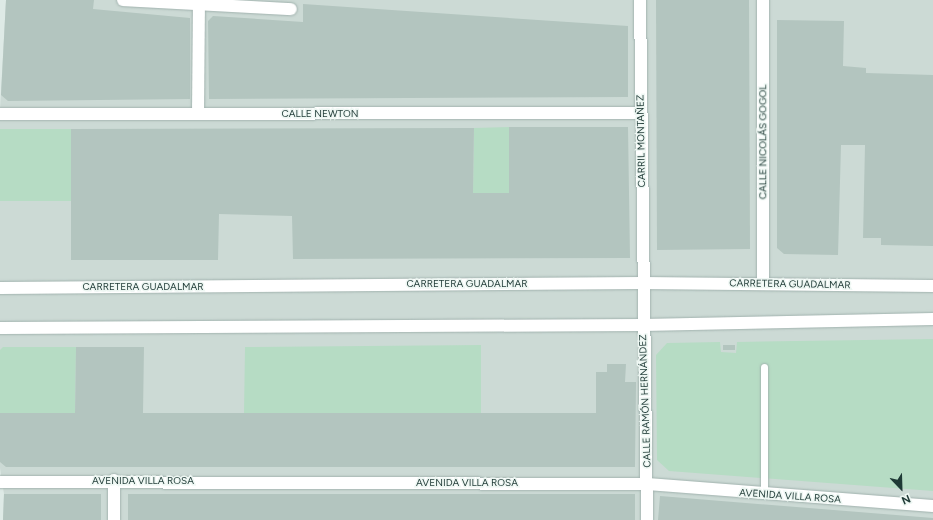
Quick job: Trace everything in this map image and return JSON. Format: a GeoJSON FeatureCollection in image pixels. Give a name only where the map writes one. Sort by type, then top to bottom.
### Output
{"type":"FeatureCollection","features":[{"type":"Feature","properties":{"kind":"street"},"geometry":{"type":"LineString","coordinates":[[123,0],[291,10]]}},
{"type":"Feature","properties":{"kind":"street","name":"CARRIL MONTAÑEZ"},"geometry":{"type":"LineString","coordinates":[[640,0],[642,283]]}},
{"type":"Feature","properties":{"kind":"street","name":"CALLE NICOLÁS GOGOL"},"geometry":{"type":"LineString","coordinates":[[763,0],[763,284]]}},
{"type":"Feature","properties":{"kind":"street"},"geometry":{"type":"LineString","coordinates":[[198,114],[199,5]]}},
{"type":"Feature","properties":{"kind":"street","name":"CALLE NEWTON"},"geometry":{"type":"LineString","coordinates":[[0,114],[640,113]]}},
{"type":"Feature","properties":{"kind":"street","name":"CARRETERA GUADALMAR"},"geometry":{"type":"LineString","coordinates":[[0,288],[642,283],[933,286]]}},
{"type":"Feature","properties":{"kind":"street","name":"CALLE RAMÓN HERNÁNDEZ"},"geometry":{"type":"LineString","coordinates":[[642,283],[647,520]]}},
{"type":"Feature","properties":{"kind":"street"},"geometry":{"type":"LineString","coordinates":[[0,328],[642,325],[933,319]]}},
{"type":"Feature","properties":{"kind":"street"},"geometry":{"type":"LineString","coordinates":[[114,480],[114,520]]}},
{"type":"Feature","properties":{"kind":"street","name":"AVENIDA VILLA ROSA"},"geometry":{"type":"LineString","coordinates":[[0,482],[114,480],[647,484],[764,495],[933,506]]}},
{"type":"Feature","properties":{"kind":"lane"},"geometry":{"type":"LineString","coordinates":[[764,367],[764,495]]}},
{"type":"Feature","properties":{"kind":"shaded area"},"geometry":{"type":"Polygon","coordinates":[[[6,0],[933,0],[933,520],[3,520],[4,494],[0,468],[0,110],[6,0]]]}},
{"type":"Feature","properties":{"kind":"green space"},"geometry":{"type":"Polygon","coordinates":[[[509,127],[509,193],[473,193],[474,128],[509,127]]]}},
{"type":"Feature","properties":{"kind":"green space"},"geometry":{"type":"Polygon","coordinates":[[[0,129],[71,129],[71,201],[0,201],[0,129]]]}},
{"type":"Feature","properties":{"kind":"green space"},"geometry":{"type":"Polygon","coordinates":[[[933,339],[933,491],[669,471],[657,460],[656,355],[667,343],[720,342],[721,352],[736,353],[737,342],[933,339]]]}},
{"type":"Feature","properties":{"kind":"green space"},"geometry":{"type":"Polygon","coordinates":[[[481,345],[481,413],[244,413],[245,347],[481,345]]]}},
{"type":"Feature","properties":{"kind":"green space"},"geometry":{"type":"Polygon","coordinates":[[[3,347],[76,347],[75,413],[0,413],[0,350],[3,347]]]}},
{"type":"Feature","properties":{"kind":"building"},"geometry":{"type":"Polygon","coordinates":[[[6,0],[94,0],[93,9],[190,18],[190,99],[8,101],[1,95],[6,0]]]}},
{"type":"Feature","properties":{"kind":"building"},"geometry":{"type":"Polygon","coordinates":[[[656,0],[749,0],[750,249],[657,250],[656,0]]]}},
{"type":"Feature","properties":{"kind":"building"},"geometry":{"type":"Polygon","coordinates":[[[303,4],[628,26],[628,97],[209,99],[208,21],[213,16],[303,22],[303,4]]]}},
{"type":"Feature","properties":{"kind":"building"},"geometry":{"type":"Polygon","coordinates":[[[777,20],[844,21],[843,66],[866,68],[866,73],[933,75],[933,246],[881,245],[881,238],[863,238],[865,145],[841,145],[838,255],[784,254],[777,248],[777,20]]]}},
{"type":"Feature","properties":{"kind":"building"},"geometry":{"type":"Polygon","coordinates":[[[509,127],[628,127],[630,258],[293,259],[292,216],[219,214],[218,260],[71,260],[71,129],[474,128],[473,193],[509,193],[509,127]]]}},
{"type":"Feature","properties":{"kind":"building"},"geometry":{"type":"Polygon","coordinates":[[[723,345],[735,345],[735,350],[723,350],[723,345]]]}},
{"type":"Feature","properties":{"kind":"building"},"geometry":{"type":"Polygon","coordinates":[[[76,347],[144,347],[143,413],[596,413],[596,372],[607,372],[607,364],[626,364],[625,382],[636,382],[635,467],[6,467],[0,462],[0,413],[75,413],[76,347]]]}},
{"type":"Feature","properties":{"kind":"building"},"geometry":{"type":"Polygon","coordinates":[[[4,494],[101,494],[101,520],[3,520],[4,494]]]}},
{"type":"Feature","properties":{"kind":"building"},"geometry":{"type":"Polygon","coordinates":[[[128,494],[635,494],[635,520],[128,520],[128,494]]]}},
{"type":"Feature","properties":{"kind":"building"},"geometry":{"type":"Polygon","coordinates":[[[660,496],[933,518],[933,520],[658,520],[660,496]]]}}]}
